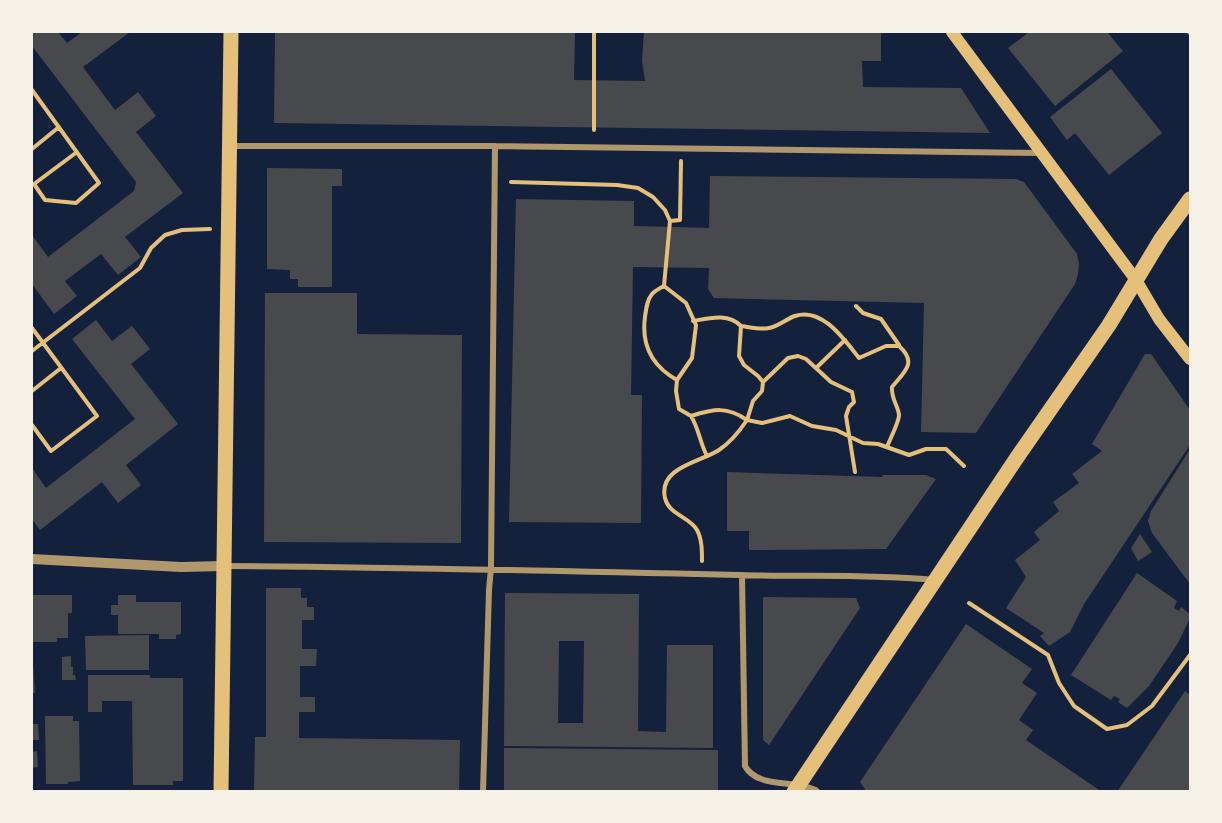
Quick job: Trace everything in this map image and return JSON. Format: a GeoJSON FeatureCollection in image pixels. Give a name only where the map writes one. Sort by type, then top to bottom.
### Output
{"type":"FeatureCollection","features":[{"type":"Feature","properties":{"kind":"main road"},"geometry":{"type":"LineString","coordinates":[[221,792],[231,32]]}},
{"type":"Feature","properties":{"kind":"main road"},"geometry":{"type":"LineString","coordinates":[[952,32],[1136,280],[1160,319],[1191,359]]}},
{"type":"Feature","properties":{"kind":"main road"},"geometry":{"type":"LineString","coordinates":[[796,789],[1018,456],[1109,325],[1161,239],[1191,199]]}},
{"type":"Feature","properties":{"kind":"street"},"geometry":{"type":"LineString","coordinates":[[230,146],[495,146],[1042,153]]}},
{"type":"Feature","properties":{"kind":"street"},"geometry":{"type":"LineString","coordinates":[[483,792],[491,568],[495,146]]}},
{"type":"Feature","properties":{"kind":"street"},"geometry":{"type":"LineString","coordinates":[[32,559],[181,567],[491,568],[742,575],[882,576],[935,580]]}},
{"type":"Feature","properties":{"kind":"street"},"geometry":{"type":"LineString","coordinates":[[742,575],[745,766],[748,773],[754,777],[815,792]]}},
{"type":"Feature","properties":{"kind":"path"},"geometry":{"type":"LineString","coordinates":[[594,32],[594,130]]}},
{"type":"Feature","properties":{"kind":"path"},"geometry":{"type":"LineString","coordinates":[[32,90],[59,127],[77,152],[99,183],[76,203],[45,200],[34,184],[77,152]]}},
{"type":"Feature","properties":{"kind":"path"},"geometry":{"type":"LineString","coordinates":[[32,149],[59,127]]}},
{"type":"Feature","properties":{"kind":"path"},"geometry":{"type":"LineString","coordinates":[[670,221],[680,220],[681,169]]}},
{"type":"Feature","properties":{"kind":"path"},"geometry":{"type":"LineString","coordinates":[[511,182],[617,185],[638,188],[653,197],[665,210],[670,221],[664,286]]}},
{"type":"Feature","properties":{"kind":"path"},"geometry":{"type":"LineString","coordinates":[[32,351],[140,268],[151,248],[165,235],[182,230],[228,229]]}},
{"type":"Feature","properties":{"kind":"path"},"geometry":{"type":"LineString","coordinates":[[664,286],[686,303],[696,325],[696,341],[692,358],[677,380],[676,391],[680,409],[691,416],[699,429],[700,442],[707,456]]}},
{"type":"Feature","properties":{"kind":"path"},"geometry":{"type":"LineString","coordinates":[[664,286],[652,294],[646,306],[644,336],[647,352],[664,373],[677,380]]}},
{"type":"Feature","properties":{"kind":"path"},"geometry":{"type":"LineString","coordinates":[[856,306],[863,313],[881,319],[899,346],[906,352],[909,360],[906,371],[892,387],[892,400],[898,411],[899,419],[887,447]]}},
{"type":"Feature","properties":{"kind":"path"},"geometry":{"type":"LineString","coordinates":[[693,321],[725,318],[734,320],[741,326],[767,329],[794,316],[808,314],[820,318],[845,340],[859,358],[886,346],[899,346]]}},
{"type":"Feature","properties":{"kind":"path"},"geometry":{"type":"LineString","coordinates":[[741,326],[740,356],[744,365],[763,382]]}},
{"type":"Feature","properties":{"kind":"path"},"geometry":{"type":"LineString","coordinates":[[32,328],[97,416],[51,451],[32,425]]}},
{"type":"Feature","properties":{"kind":"path"},"geometry":{"type":"LineString","coordinates":[[816,368],[845,340]]}},
{"type":"Feature","properties":{"kind":"path"},"geometry":{"type":"LineString","coordinates":[[703,574],[700,539],[696,527],[671,509],[665,500],[665,487],[678,469],[719,450],[736,435],[747,420],[753,401],[762,391],[763,382],[788,358],[798,356],[831,382],[849,390],[854,395],[854,402],[849,407],[846,416],[848,437],[853,448],[855,472]]}},
{"type":"Feature","properties":{"kind":"path"},"geometry":{"type":"LineString","coordinates":[[32,391],[61,368]]}},
{"type":"Feature","properties":{"kind":"path"},"geometry":{"type":"LineString","coordinates":[[691,416],[705,412],[732,411],[747,420],[762,423],[789,416],[812,426],[836,430],[848,437],[909,455],[926,449],[946,449],[964,465]]}},
{"type":"Feature","properties":{"kind":"path"},"geometry":{"type":"LineString","coordinates":[[969,603],[1047,655],[1059,683],[1074,706],[1107,729],[1126,726],[1152,706],[1191,655]]}},
{"type":"Feature","properties":{"kind":"building"},"geometry":{"type":"Polygon","coordinates":[[[32,32],[58,32],[67,43],[82,32],[130,32],[83,67],[115,110],[138,92],[156,116],[136,132],[183,193],[125,237],[141,257],[118,275],[101,254],[65,281],[77,296],[54,314],[32,284],[32,235],[48,257],[134,191],[136,182],[32,46],[32,32]]]}},
{"type":"Feature","properties":{"kind":"building"},"geometry":{"type":"Polygon","coordinates":[[[275,32],[575,32],[574,80],[645,81],[642,61],[644,32],[881,32],[881,61],[862,61],[863,87],[961,88],[990,133],[274,123],[275,32]]]}},
{"type":"Feature","properties":{"kind":"building"},"geometry":{"type":"Polygon","coordinates":[[[1029,32],[1107,32],[1123,51],[1055,106],[1008,48],[1029,32]]]}},
{"type":"Feature","properties":{"kind":"building"},"geometry":{"type":"Polygon","coordinates":[[[1111,69],[1162,133],[1109,175],[1075,133],[1067,140],[1050,117],[1111,69]]]}},
{"type":"Feature","properties":{"kind":"building"},"geometry":{"type":"Polygon","coordinates":[[[267,168],[342,169],[342,186],[332,186],[332,287],[298,287],[298,279],[290,279],[290,270],[267,269],[267,168]]]}},
{"type":"Feature","properties":{"kind":"building"},"geometry":{"type":"Polygon","coordinates":[[[710,176],[1016,179],[1024,182],[1077,254],[1078,274],[1075,284],[976,433],[921,432],[924,303],[714,298],[708,289],[709,268],[633,267],[631,395],[642,395],[641,523],[509,522],[516,199],[634,201],[634,226],[709,228],[710,176]]]}},
{"type":"Feature","properties":{"kind":"building"},"geometry":{"type":"Polygon","coordinates":[[[265,293],[357,293],[357,334],[462,335],[461,543],[264,542],[265,293]]]}},
{"type":"Feature","properties":{"kind":"building"},"geometry":{"type":"Polygon","coordinates":[[[96,320],[112,341],[132,326],[150,349],[131,364],[178,424],[126,465],[141,485],[118,503],[102,482],[40,530],[32,519],[32,468],[46,488],[135,419],[72,339],[96,320]]]}},
{"type":"Feature","properties":{"kind":"building"},"geometry":{"type":"Polygon","coordinates":[[[1145,354],[1151,354],[1190,410],[1190,445],[1084,604],[1070,632],[1049,646],[1040,636],[1044,633],[1006,608],[1026,577],[1015,560],[1040,540],[1034,532],[1059,511],[1053,502],[1079,483],[1072,474],[1102,451],[1092,444],[1145,354]]]}},
{"type":"Feature","properties":{"kind":"building"},"geometry":{"type":"Polygon","coordinates":[[[1190,449],[1190,584],[1152,533],[1148,521],[1151,511],[1190,449]]]}},
{"type":"Feature","properties":{"kind":"building"},"geometry":{"type":"Polygon","coordinates":[[[727,472],[882,477],[883,475],[926,475],[936,479],[886,549],[749,550],[749,531],[727,531],[727,472]]]}},
{"type":"Feature","properties":{"kind":"building"},"geometry":{"type":"Polygon","coordinates":[[[1140,534],[1152,552],[1138,561],[1131,548],[1140,534]]]}},
{"type":"Feature","properties":{"kind":"building"},"geometry":{"type":"Polygon","coordinates":[[[1137,573],[1177,601],[1174,608],[1179,611],[1181,607],[1190,614],[1190,618],[1178,643],[1149,686],[1127,708],[1118,702],[1120,699],[1114,696],[1111,700],[1071,675],[1137,573]]]}},
{"type":"Feature","properties":{"kind":"building"},"geometry":{"type":"Polygon","coordinates":[[[266,588],[301,588],[301,598],[307,598],[307,607],[314,607],[314,620],[302,620],[302,649],[317,649],[316,666],[300,666],[300,697],[315,697],[315,712],[299,712],[299,738],[460,740],[459,792],[254,792],[255,737],[266,737],[266,588]]]}},
{"type":"Feature","properties":{"kind":"building"},"geometry":{"type":"Polygon","coordinates":[[[505,593],[639,594],[638,731],[666,732],[667,645],[713,645],[713,748],[504,746],[505,593]],[[559,641],[558,723],[583,723],[584,641],[559,641]]]}},
{"type":"Feature","properties":{"kind":"building"},"geometry":{"type":"Polygon","coordinates":[[[32,595],[72,595],[72,613],[68,613],[68,638],[57,638],[57,642],[32,642],[32,595]]]}},
{"type":"Feature","properties":{"kind":"building"},"geometry":{"type":"Polygon","coordinates":[[[118,595],[136,595],[136,602],[181,602],[181,634],[176,635],[176,639],[159,639],[159,634],[118,634],[118,615],[111,615],[111,605],[118,605],[118,595]]]}},
{"type":"Feature","properties":{"kind":"building"},"geometry":{"type":"Polygon","coordinates":[[[763,597],[856,598],[860,608],[769,745],[763,740],[763,597]]]}},
{"type":"Feature","properties":{"kind":"building"},"geometry":{"type":"Polygon","coordinates":[[[966,624],[1032,669],[1022,683],[1037,693],[1019,720],[1033,730],[1026,740],[1102,792],[867,792],[860,782],[966,624]]]}},
{"type":"Feature","properties":{"kind":"building"},"geometry":{"type":"Polygon","coordinates":[[[149,635],[149,670],[86,670],[85,636],[149,635]]]}},
{"type":"Feature","properties":{"kind":"building"},"geometry":{"type":"Polygon","coordinates":[[[71,656],[71,667],[73,667],[76,680],[62,680],[62,657],[71,656]]]}},
{"type":"Feature","properties":{"kind":"building"},"geometry":{"type":"Polygon","coordinates":[[[33,664],[35,693],[32,693],[33,664]]]}},
{"type":"Feature","properties":{"kind":"building"},"geometry":{"type":"Polygon","coordinates":[[[88,675],[150,675],[150,678],[183,678],[183,781],[173,781],[173,785],[133,785],[132,701],[102,701],[102,712],[88,712],[88,675]]]}},
{"type":"Feature","properties":{"kind":"building"},"geometry":{"type":"Polygon","coordinates":[[[1185,691],[1190,695],[1190,792],[1117,792],[1185,691]]]}},
{"type":"Feature","properties":{"kind":"building"},"geometry":{"type":"Polygon","coordinates":[[[45,716],[73,716],[73,721],[79,721],[80,781],[68,782],[68,784],[46,784],[45,716]]]}},
{"type":"Feature","properties":{"kind":"building"},"geometry":{"type":"Polygon","coordinates":[[[32,724],[38,724],[39,740],[32,740],[32,724]]]}},
{"type":"Feature","properties":{"kind":"building"},"geometry":{"type":"Polygon","coordinates":[[[504,748],[718,750],[718,792],[504,792],[504,748]]]}},
{"type":"Feature","properties":{"kind":"building"},"geometry":{"type":"Polygon","coordinates":[[[37,751],[38,767],[32,768],[32,752],[37,751]]]}}]}
